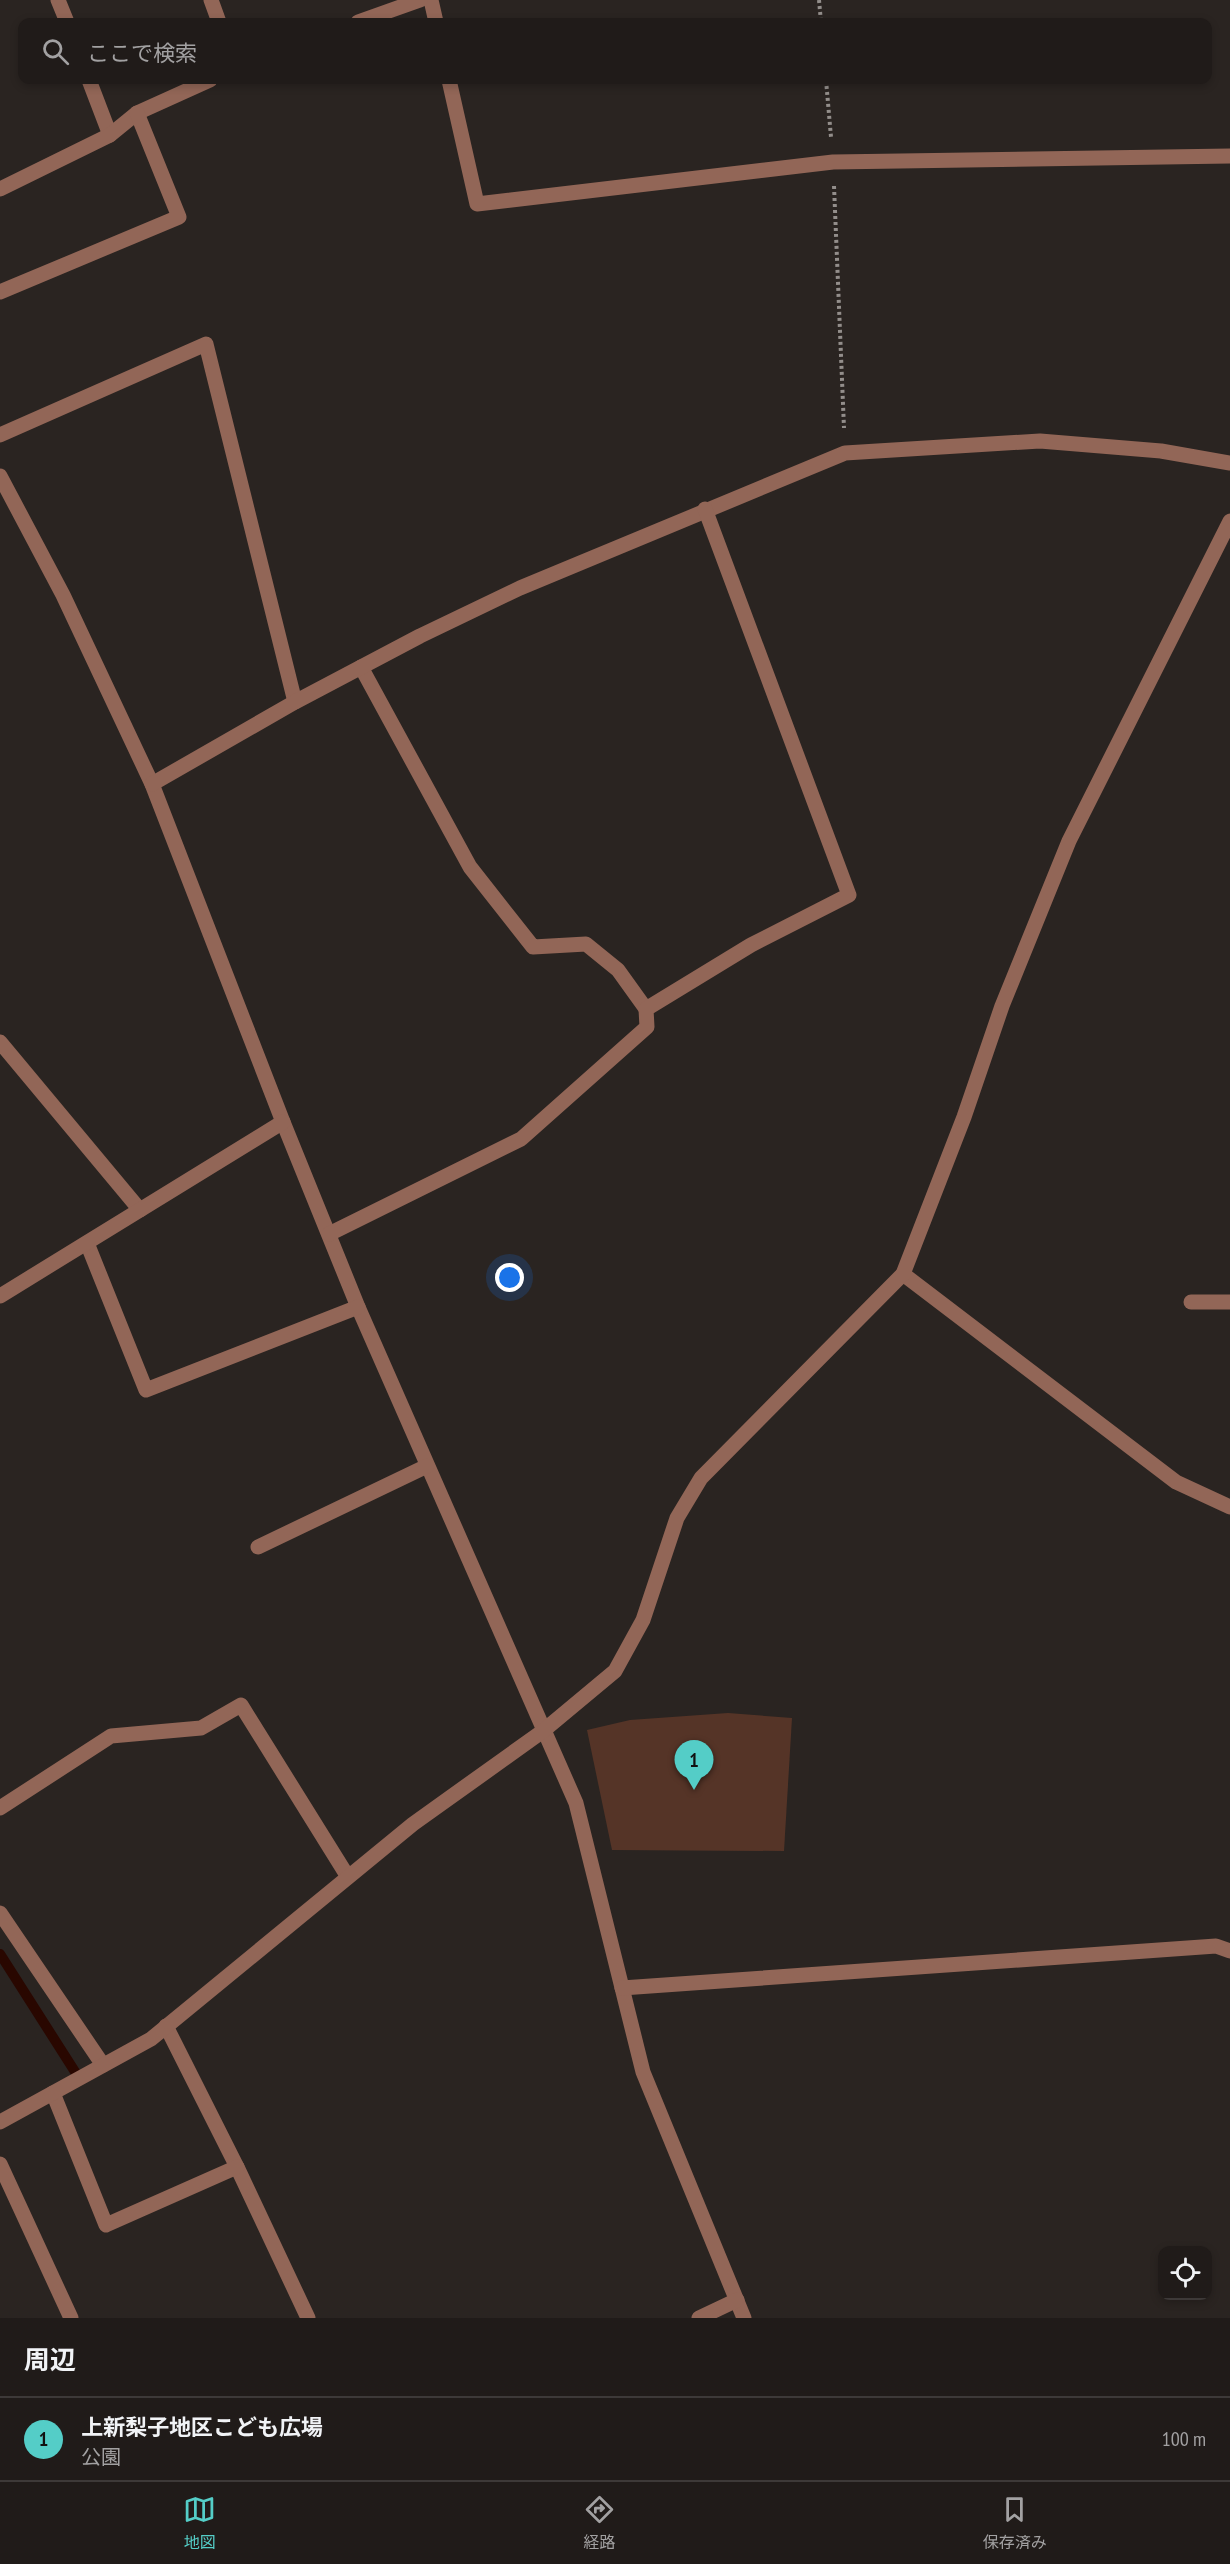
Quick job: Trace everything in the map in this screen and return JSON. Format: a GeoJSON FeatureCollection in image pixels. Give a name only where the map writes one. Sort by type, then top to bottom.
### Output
{"type":"FeatureCollection","features":[{"type":"Feature","properties":{"kind":"street"},"geometry":{"type":"LineString","coordinates":[[58,0],[65,18]]}},
{"type":"Feature","properties":{"kind":"street"},"geometry":{"type":"LineString","coordinates":[[211,0],[218,18]]}},
{"type":"Feature","properties":{"kind":"street"},"geometry":{"type":"LineString","coordinates":[[369,18],[420,0]]}},
{"type":"Feature","properties":{"kind":"street"},"geometry":{"type":"LineString","coordinates":[[431,0],[435,18]]}},
{"type":"Feature","properties":{"kind":"street"},"geometry":{"type":"LineString","coordinates":[[91,84],[110,135]]}},
{"type":"Feature","properties":{"kind":"street"},"geometry":{"type":"LineString","coordinates":[[0,189],[110,135],[137,113],[201,84]]}},
{"type":"Feature","properties":{"kind":"street"},"geometry":{"type":"LineString","coordinates":[[450,84],[477,204],[833,162],[1230,156]]}},
{"type":"Feature","properties":{"kind":"street"},"geometry":{"type":"LineString","coordinates":[[0,292],[179,217],[137,113]]}},
{"type":"Feature","properties":{"kind":"street"},"geometry":{"type":"LineString","coordinates":[[0,435],[206,344],[295,702]]}},
{"type":"Feature","properties":{"kind":"street"},"geometry":{"type":"LineString","coordinates":[[152,783],[361,667],[520,588],[705,509],[845,453],[1040,441],[1161,451],[1230,463]]}},
{"type":"Feature","properties":{"kind":"street"},"geometry":{"type":"LineString","coordinates":[[0,476],[63,595],[152,783],[283,1122],[358,1307],[576,1803],[643,2072],[744,2318]]}},
{"type":"Feature","properties":{"kind":"street"},"geometry":{"type":"LineString","coordinates":[[646,1009],[751,945],[849,895],[705,509]]}},
{"type":"Feature","properties":{"kind":"street"},"geometry":{"type":"LineString","coordinates":[[0,2122],[151,2038],[413,1824],[543,1731],[615,1671],[643,1620],[677,1518],[701,1478],[903,1274],[964,1118],[1002,1006],[1069,841],[1230,521]]}},
{"type":"Feature","properties":{"kind":"street"},"geometry":{"type":"LineString","coordinates":[[328,1234],[521,1139],[647,1027],[646,1009],[618,970],[586,944],[533,947],[470,867],[361,667]]}},
{"type":"Feature","properties":{"kind":"street"},"geometry":{"type":"LineString","coordinates":[[0,1042],[140,1210]]}},
{"type":"Feature","properties":{"kind":"street"},"geometry":{"type":"LineString","coordinates":[[3,1288],[87,1243],[283,1122]]}},
{"type":"Feature","properties":{"kind":"street"},"geometry":{"type":"LineString","coordinates":[[87,1243],[146,1390],[358,1307]]}},
{"type":"Feature","properties":{"kind":"street"},"geometry":{"type":"LineString","coordinates":[[903,1274],[1176,1482],[1230,1507]]}},
{"type":"Feature","properties":{"kind":"street"},"geometry":{"type":"LineString","coordinates":[[1191,1302],[1230,1302]]}},
{"type":"Feature","properties":{"kind":"street"},"geometry":{"type":"LineString","coordinates":[[258,1546],[426,1466]]}},
{"type":"Feature","properties":{"kind":"street"},"geometry":{"type":"LineString","coordinates":[[0,1808],[111,1736],[201,1728],[241,1705],[348,1877]]}},
{"type":"Feature","properties":{"kind":"street"},"geometry":{"type":"LineString","coordinates":[[0,1913],[104,2065]]}},
{"type":"Feature","properties":{"kind":"street"},"geometry":{"type":"LineString","coordinates":[[622,1988],[1216,1946],[1230,1951]]}},
{"type":"Feature","properties":{"kind":"street"},"geometry":{"type":"LineString","coordinates":[[166,2026],[308,2318]]}},
{"type":"Feature","properties":{"kind":"street"},"geometry":{"type":"LineString","coordinates":[[53,2093],[106,2224],[237,2168]]}},
{"type":"Feature","properties":{"kind":"street"},"geometry":{"type":"LineString","coordinates":[[0,2164],[71,2318]]}},
{"type":"Feature","properties":{"kind":"street"},"geometry":{"type":"LineString","coordinates":[[699,2318],[736,2300]]}},
{"type":"Feature","properties":{"kind":"path"},"geometry":{"type":"LineString","coordinates":[[819,0],[821,18]]}},
{"type":"Feature","properties":{"kind":"path"},"geometry":{"type":"LineString","coordinates":[[826,84],[833,162],[845,453]]}},
{"type":"Feature","properties":{"kind":"shaded area"},"geometry":{"type":"Polygon","coordinates":[[[728,1713],[792,1718],[784,1851],[612,1850],[587,1730],[630,1720],[728,1713]]]}},
{"type":"Feature","properties":{"kind":"waterway"},"geometry":{"type":"LineString","coordinates":[[0,1954],[79,2078]]}},
{"type":"Feature","properties":{"kind":"place","name":"上新梨子地区こども広場"},"geometry":{"type":"Point","coordinates":[694,1790]}}]}
